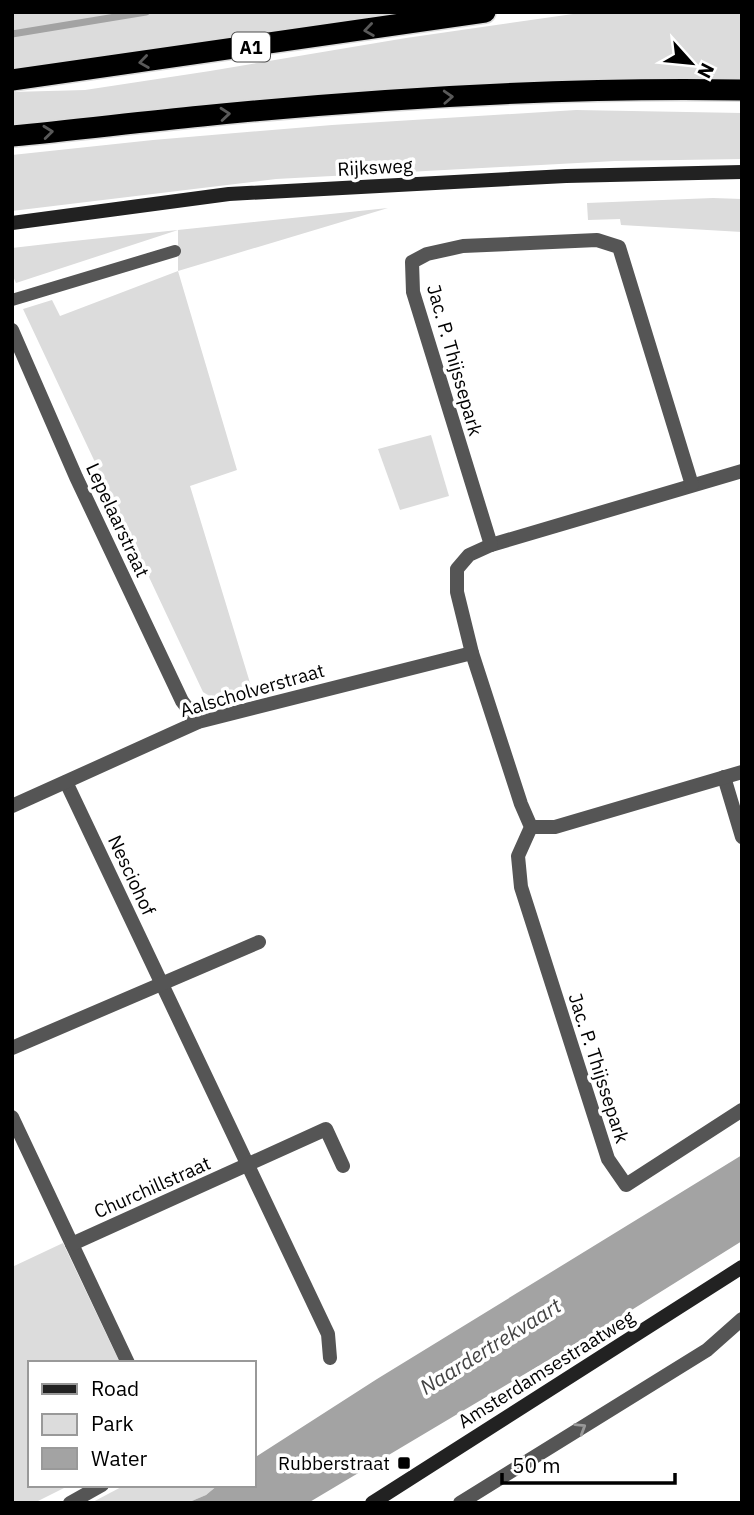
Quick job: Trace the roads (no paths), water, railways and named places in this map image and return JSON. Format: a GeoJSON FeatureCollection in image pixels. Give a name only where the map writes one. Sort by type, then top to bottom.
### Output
{"type":"FeatureCollection","features":[{"type":"Feature","properties":{"kind":"highway","name":"A1"},"geometry":{"type":"LineString","coordinates":[[12,80],[485,12]]}},
{"type":"Feature","properties":{"kind":"highway"},"geometry":{"type":"LineString","coordinates":[[12,136],[380,101],[571,90],[742,90]]}},
{"type":"Feature","properties":{"kind":"main road","name":"Rijksweg"},"geometry":{"type":"LineString","coordinates":[[12,223],[229,194],[566,176],[742,172]]}},
{"type":"Feature","properties":{"kind":"main road","name":"Amsterdamsestraatweg"},"geometry":{"type":"LineString","coordinates":[[372,1503],[742,1267]]}},
{"type":"Feature","properties":{"kind":"street","name":"Jac. P. Thijssepark"},"geometry":{"type":"LineString","coordinates":[[491,545],[413,292],[412,262],[427,254],[463,247],[597,240],[619,247],[692,485]]}},
{"type":"Feature","properties":{"kind":"street","name":"Lepelaarstraat"},"geometry":{"type":"LineString","coordinates":[[12,331],[81,487],[182,701],[198,722]]}},
{"type":"Feature","properties":{"kind":"street"},"geometry":{"type":"LineString","coordinates":[[742,471],[491,545],[469,555],[457,569],[457,592],[472,653],[531,827],[555,827],[742,772]]}},
{"type":"Feature","properties":{"kind":"street","name":"Aalscholverstraat"},"geometry":{"type":"LineString","coordinates":[[12,806],[198,722],[472,653]]}},
{"type":"Feature","properties":{"kind":"street"},"geometry":{"type":"LineString","coordinates":[[724,778],[742,837]]}},
{"type":"Feature","properties":{"kind":"street","name":"Nesciohof"},"geometry":{"type":"LineString","coordinates":[[66,782],[328,1334],[330,1358]]}},
{"type":"Feature","properties":{"kind":"street","name":"Jac. P. Thijssepark"},"geometry":{"type":"LineString","coordinates":[[531,827],[519,856],[521,887],[608,1159],[626,1185],[742,1110]]}},
{"type":"Feature","properties":{"kind":"street"},"geometry":{"type":"LineString","coordinates":[[12,1048],[259,942]]}},
{"type":"Feature","properties":{"kind":"street"},"geometry":{"type":"LineString","coordinates":[[12,1117],[127,1361]]}},
{"type":"Feature","properties":{"kind":"street"},"geometry":{"type":"LineString","coordinates":[[247,1165],[326,1129],[343,1166]]}},
{"type":"Feature","properties":{"kind":"street","name":"Churchillstraat"},"geometry":{"type":"LineString","coordinates":[[72,1244],[247,1165]]}},
{"type":"Feature","properties":{"kind":"street"},"geometry":{"type":"LineString","coordinates":[[460,1503],[707,1350],[742,1319]]}},
{"type":"Feature","properties":{"kind":"street"},"geometry":{"type":"LineString","coordinates":[[69,1503],[98,1487]]}},
{"type":"Feature","properties":{"kind":"lane"},"geometry":{"type":"LineString","coordinates":[[12,300],[175,251]]}},
{"type":"Feature","properties":{"kind":"water","name":"Naardertrekvaart"},"geometry":{"type":"Polygon","coordinates":[[[742,1155],[742,1241],[614,1321],[308,1503],[187,1503],[206,1495],[216,1487],[256,1487],[256,1457],[377,1379],[742,1155]]]}},
{"type":"Feature","properties":{"kind":"waterway"},"geometry":{"type":"LineString","coordinates":[[12,34],[146,12]]}},
{"type":"Feature","properties":{"kind":"place","name":"Rubberstraat"},"geometry":{"type":"Point","coordinates":[404,1463]}}]}
